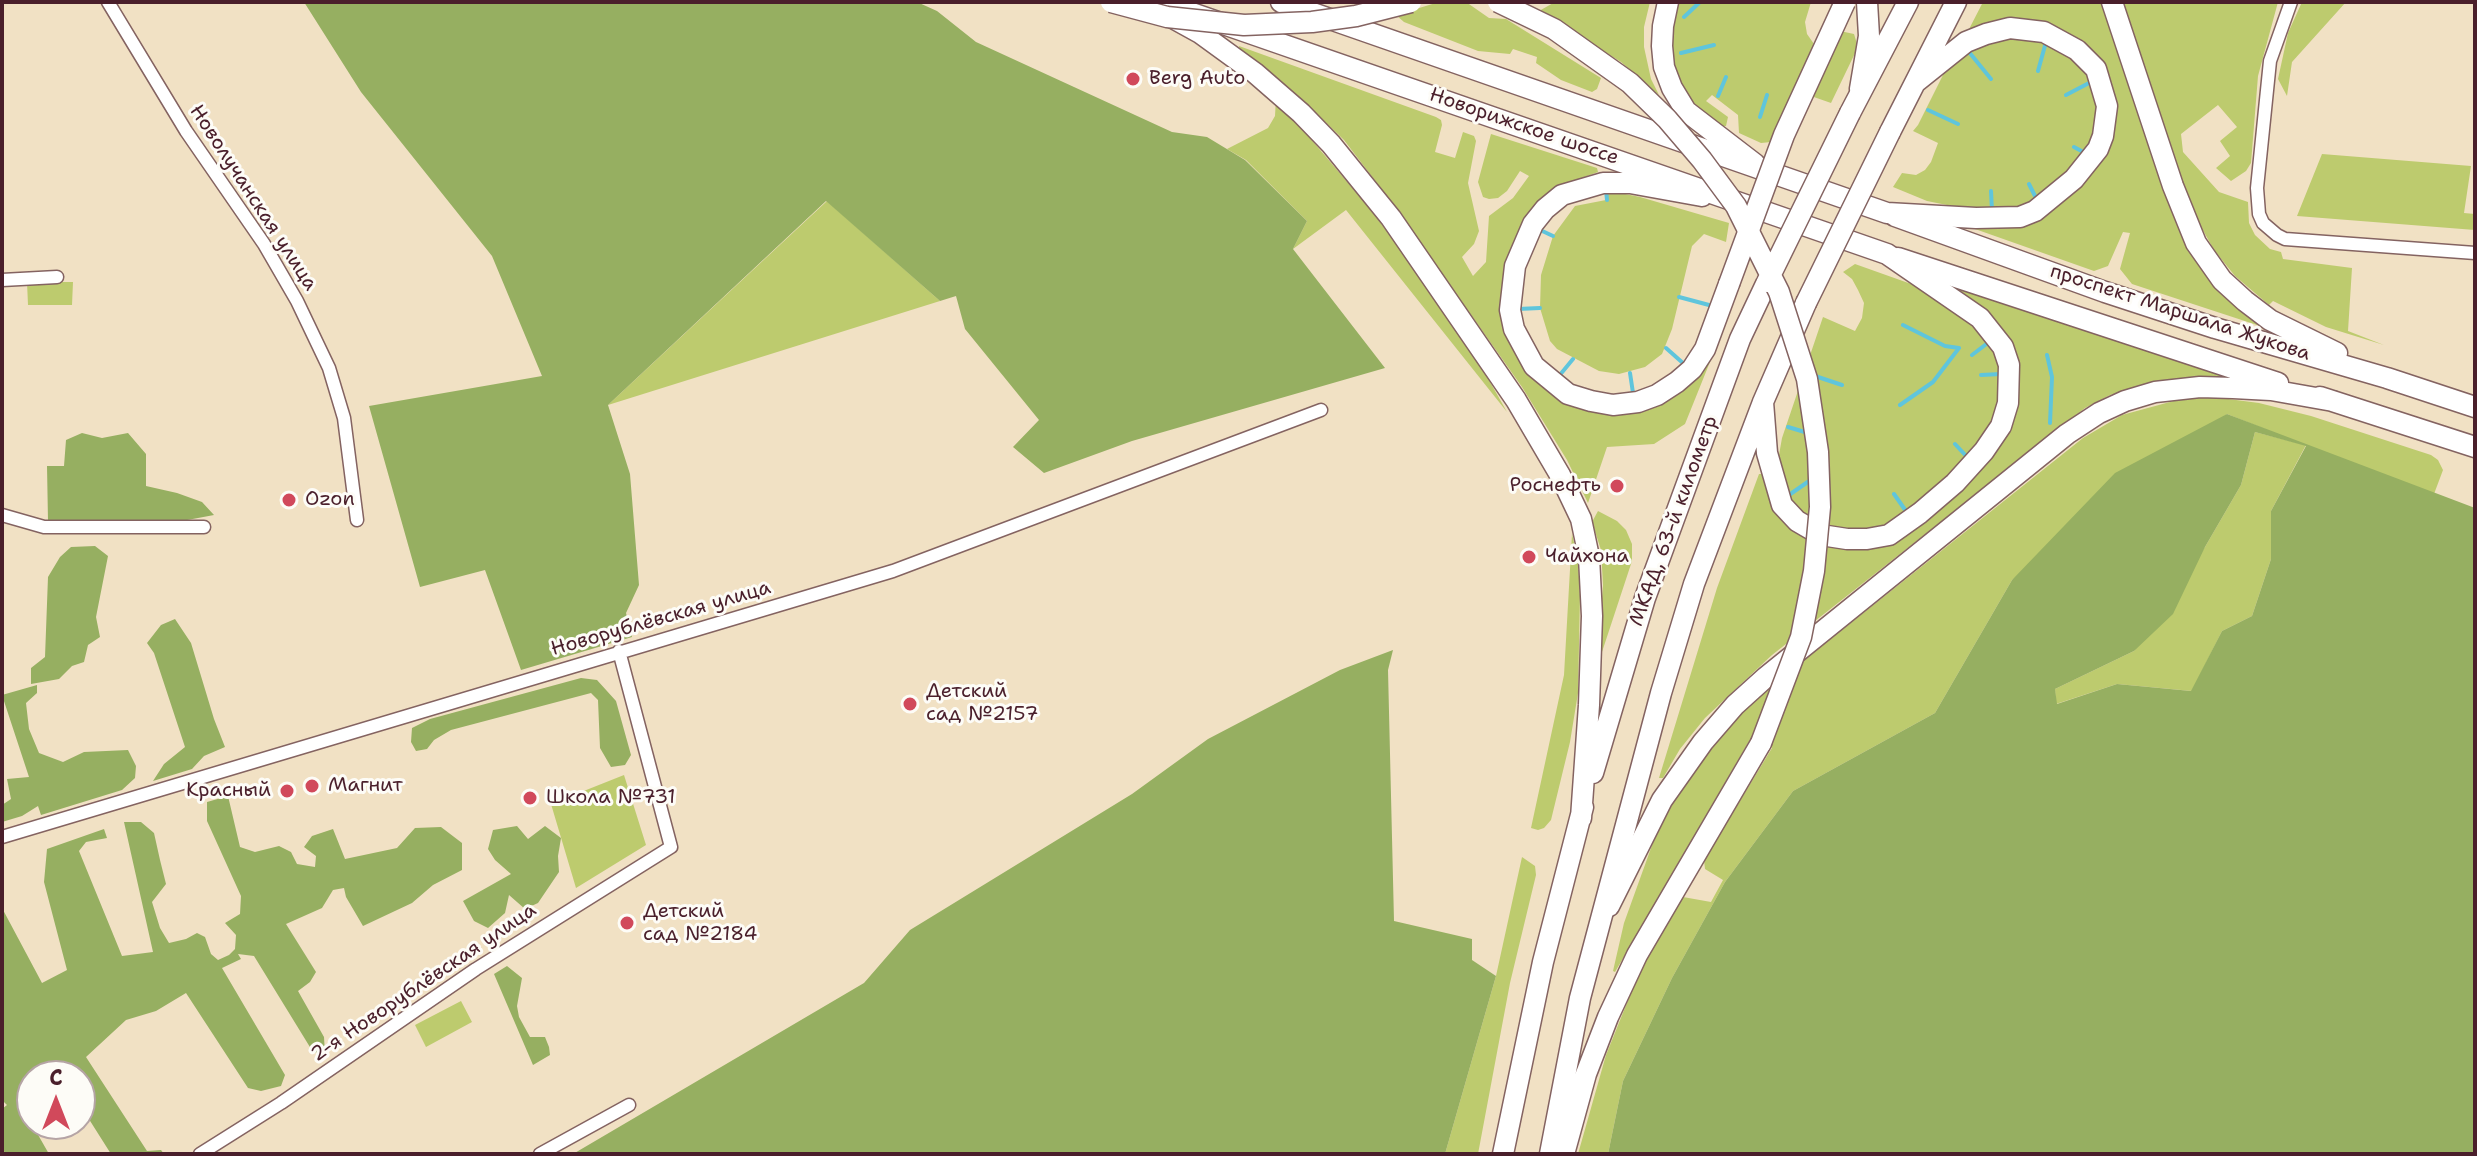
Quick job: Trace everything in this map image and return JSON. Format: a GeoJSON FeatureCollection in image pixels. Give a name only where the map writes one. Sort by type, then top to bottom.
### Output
{"type":"FeatureCollection","features":[{"type":"Feature","properties":{"kind":"main road"},"geometry":{"type":"LineString","coordinates":[[1111,2],[1167,17],[1244,25],[1327,20],[1411,2]]}},
{"type":"Feature","properties":{"kind":"main road"},"geometry":{"type":"LineString","coordinates":[[1143,2],[1200,33],[1255,73],[1331,144],[1391,218],[1516,400],[1560,475],[1581,519],[1589,557],[1592,616],[1581,818]]}},
{"type":"Feature","properties":{"kind":"main road","name":"Новорижское шоссе"},"geometry":{"type":"LineString","coordinates":[[1160,2],[1887,254]]}},
{"type":"Feature","properties":{"kind":"main road","name":"Новорижское шоссе"},"geometry":{"type":"LineString","coordinates":[[1281,2],[1887,213]]}},
{"type":"Feature","properties":{"kind":"main road"},"geometry":{"type":"LineString","coordinates":[[1498,2],[1554,29],[1630,83],[1667,119],[1736,206],[1779,292],[1807,379],[1818,452],[1820,507],[1814,571],[1801,637],[1761,743],[1637,955],[1608,1017],[1586,1074],[1564,1154]]}},
{"type":"Feature","properties":{"kind":"main road"},"geometry":{"type":"LineString","coordinates":[[1668,2],[1662,46],[1664,67],[1672,88],[1686,111],[1768,173]]}},
{"type":"Feature","properties":{"kind":"main road"},"geometry":{"type":"LineString","coordinates":[[1752,206],[1630,183],[1603,183],[1562,195],[1533,224],[1515,266],[1510,310],[1514,329],[1534,366],[1568,394],[1613,405],[1638,402],[1657,395],[1692,369],[1715,327],[1784,135],[1845,2]]}},
{"type":"Feature","properties":{"kind":"main road"},"geometry":{"type":"LineString","coordinates":[[1854,105],[1869,36],[1867,2]]}},
{"type":"Feature","properties":{"kind":"main road","name":"МКАД, 63-й километр"},"geometry":{"type":"LineString","coordinates":[[1503,1154],[1543,962],[1615,693],[1645,598],[1740,339],[1908,2]]}},
{"type":"Feature","properties":{"kind":"main road","name":"МКАД, 63-й километр"},"geometry":{"type":"LineString","coordinates":[[1550,1154],[1580,998],[1657,708],[1694,584],[1763,402],[1806,303],[1956,2]]}},
{"type":"Feature","properties":{"kind":"main road"},"geometry":{"type":"LineString","coordinates":[[2112,2],[2177,196],[2196,243],[2208,261],[2222,280],[2270,320],[2387,378]]}},
{"type":"Feature","properties":{"kind":"main road"},"geometry":{"type":"LineString","coordinates":[[1887,213],[2020,217],[2035,211],[2085,166],[2098,149],[2105,128],[2107,106],[2096,69],[2077,50],[2044,32],[2010,28],[1986,34],[1966,42],[1916,82]]}},
{"type":"Feature","properties":{"kind":"main road","name":"проспект Маршала Жукова"},"geometry":{"type":"LineString","coordinates":[[1887,213],[2215,328],[2475,407]]}},
{"type":"Feature","properties":{"kind":"main road"},"geometry":{"type":"LineString","coordinates":[[1763,402],[1767,453],[1782,505],[1797,521],[1821,535],[1857,539],[1889,535],[1955,483],[1984,451],[2001,426],[2008,403],[2009,365],[2003,347],[1980,318],[1887,254]]}},
{"type":"Feature","properties":{"kind":"main road","name":"проспект Маршала Жукова"},"geometry":{"type":"LineString","coordinates":[[1887,254],[2475,447]]}},
{"type":"Feature","properties":{"kind":"main road"},"geometry":{"type":"LineString","coordinates":[[1596,935],[1662,800],[1703,742],[1735,705],[2067,434],[2099,413],[2155,392],[2200,387],[2233,388],[2271,390],[2333,401]]}},
{"type":"Feature","properties":{"kind":"street","name":"Новолучанская улица"},"geometry":{"type":"LineString","coordinates":[[108,2],[186,131],[264,244],[297,301],[329,368],[344,418],[357,520]]}},
{"type":"Feature","properties":{"kind":"street"},"geometry":{"type":"LineString","coordinates":[[2291,2],[2270,61],[2257,188],[2259,214],[2263,223],[2285,239],[2475,253]]}},
{"type":"Feature","properties":{"kind":"street"},"geometry":{"type":"LineString","coordinates":[[2,280],[57,277]]}},
{"type":"Feature","properties":{"kind":"street","name":"Новорублёвская улица"},"geometry":{"type":"LineString","coordinates":[[2,837],[893,571],[1321,410]]}},
{"type":"Feature","properties":{"kind":"street"},"geometry":{"type":"LineString","coordinates":[[2,515],[44,527],[204,527]]}},
{"type":"Feature","properties":{"kind":"street","name":"2-я Новорублёвская улица"},"geometry":{"type":"LineString","coordinates":[[200,1154],[281,1103],[476,969],[671,847],[619,651]]}},
{"type":"Feature","properties":{"kind":"street"},"geometry":{"type":"LineString","coordinates":[[540,1154],[629,1105]]}},
{"type":"Feature","properties":{"kind":"green space"},"geometry":{"type":"Polygon","coordinates":[[[304,2],[917,2],[937,11],[976,42],[1172,132],[1207,137],[1245,160],[1307,221],[1293,249],[1385,368],[1132,441],[1044,473],[1013,447],[1039,420],[965,329],[956,296],[940,301],[826,201],[608,405],[630,474],[639,585],[626,613],[632,637],[521,670],[485,570],[420,587],[369,406],[542,376],[492,256],[361,92],[304,2]]]}},
{"type":"Feature","properties":{"kind":"green space"},"geometry":{"type":"Polygon","coordinates":[[[1439,2],[1466,2],[1489,18],[1506,19],[1601,78],[1597,89],[1592,92],[1561,80],[1536,63],[1537,57],[1513,49],[1510,54],[1478,51],[1404,22],[1396,15],[1439,2]]]}},
{"type":"Feature","properties":{"kind":"green space"},"geometry":{"type":"Polygon","coordinates":[[[1555,2],[1650,2],[1644,27],[1644,47],[1651,79],[1659,95],[1621,62],[1539,11],[1555,2]]]}},
{"type":"Feature","properties":{"kind":"green space"},"geometry":{"type":"Polygon","coordinates":[[[1674,2],[1811,2],[1805,22],[1807,34],[1814,44],[1771,142],[1761,143],[1739,133],[1738,115],[1712,95],[1706,101],[1728,117],[1726,126],[1720,126],[1685,97],[1673,67],[1669,23],[1674,2]]]}},
{"type":"Feature","properties":{"kind":"green space"},"geometry":{"type":"Polygon","coordinates":[[[1983,2],[2106,2],[2165,183],[2261,323],[2260,326],[2132,284],[2120,269],[2130,233],[2123,232],[2108,266],[2094,271],[1975,229],[2006,226],[2112,139],[2116,117],[2116,105],[2071,37],[1966,35],[1983,2]]]}},
{"type":"Feature","properties":{"kind":"green space"},"geometry":{"type":"Polygon","coordinates":[[[2121,2],[2278,2],[2258,76],[2251,163],[2246,171],[2231,181],[2216,168],[2230,156],[2220,141],[2237,127],[2218,105],[2181,134],[2183,152],[2219,192],[2248,202],[2249,223],[2255,235],[2270,249],[2281,252],[2283,259],[2352,268],[2348,331],[2384,345],[2326,327],[2273,301],[2269,305],[2235,276],[2214,250],[2181,179],[2121,2]]]}},
{"type":"Feature","properties":{"kind":"green space"},"geometry":{"type":"Polygon","coordinates":[[[2302,2],[2346,2],[2292,62],[2287,96],[2278,79],[2288,33],[2302,2]]]}},
{"type":"Feature","properties":{"kind":"green space"},"geometry":{"type":"Polygon","coordinates":[[[1840,31],[1854,34],[1858,47],[1831,103],[1811,96],[1840,31]]]}},
{"type":"Feature","properties":{"kind":"green space"},"geometry":{"type":"Polygon","coordinates":[[[1994,37],[2035,37],[2073,59],[2086,72],[2094,89],[2098,111],[2091,145],[2081,162],[2022,209],[1976,210],[1952,206],[1927,201],[1893,187],[1902,173],[1916,175],[1931,162],[1938,143],[1913,131],[1948,65],[1959,54],[1994,37]]]}},
{"type":"Feature","properties":{"kind":"green space"},"geometry":{"type":"Polygon","coordinates":[[[1239,46],[1436,117],[1442,125],[1435,152],[1455,158],[1463,132],[1474,136],[1476,141],[1468,183],[1479,231],[1474,244],[1462,257],[1473,276],[1486,262],[1489,216],[1513,198],[1529,176],[1520,171],[1507,191],[1498,198],[1483,197],[1478,182],[1491,134],[1597,168],[1598,172],[1568,183],[1521,233],[1516,351],[1616,411],[1709,358],[1720,337],[1685,424],[1654,444],[1607,447],[1588,503],[1567,460],[1522,387],[1344,140],[1300,98],[1240,53],[1239,46]]]}},
{"type":"Feature","properties":{"kind":"green space"},"geometry":{"type":"Polygon","coordinates":[[[1276,98],[1390,235],[1477,359],[1507,412],[1346,210],[1293,249],[1307,221],[1246,160],[1227,149],[1268,128],[1275,116],[1276,98]]]}},
{"type":"Feature","properties":{"kind":"green space"},"geometry":{"type":"Polygon","coordinates":[[[2322,154],[2471,166],[2464,213],[2475,214],[2475,230],[2297,216],[2322,154]]]}},
{"type":"Feature","properties":{"kind":"green space"},"geometry":{"type":"Polygon","coordinates":[[[1606,190],[1729,223],[1726,242],[1704,234],[1692,246],[1672,329],[1662,354],[1645,367],[1619,374],[1599,371],[1557,349],[1550,341],[1540,308],[1541,275],[1553,236],[1575,206],[1606,200],[1606,190]]]}},
{"type":"Feature","properties":{"kind":"green space"},"geometry":{"type":"Polygon","coordinates":[[[827,201],[940,301],[608,405],[827,201]]]}},
{"type":"Feature","properties":{"kind":"green space"},"geometry":{"type":"Polygon","coordinates":[[[1855,264],[1928,290],[1951,303],[1993,342],[2003,382],[1994,425],[1950,478],[1886,528],[1849,533],[1807,520],[1796,508],[1780,474],[1779,455],[1823,317],[1855,331],[1862,318],[1864,303],[1852,279],[1843,272],[1855,264]]]}},
{"type":"Feature","properties":{"kind":"green space"},"geometry":{"type":"Polygon","coordinates":[[[27,282],[73,282],[72,305],[28,305],[27,282]]]}},
{"type":"Feature","properties":{"kind":"green space"},"geometry":{"type":"Polygon","coordinates":[[[1954,287],[2224,376],[2223,380],[2165,380],[2110,395],[2085,408],[1772,655],[1705,718],[1680,749],[1663,778],[1659,778],[1717,588],[1759,474],[1764,474],[1767,492],[1777,512],[1852,546],[1959,487],[2016,375],[1954,287]]]}},
{"type":"Feature","properties":{"kind":"green space"},"geometry":{"type":"Polygon","coordinates":[[[2213,397],[2259,403],[2311,416],[2431,455],[2443,470],[2434,494],[2306,445],[2271,511],[2271,559],[2252,616],[2222,631],[2192,691],[2117,684],[2056,704],[2055,689],[2134,651],[2205,547],[2241,485],[2255,432],[2305,445],[2227,414],[2012,580],[1935,713],[1793,791],[1725,882],[1672,978],[1623,1081],[1608,1154],[1578,1154],[1606,1055],[1637,978],[1678,901],[1683,897],[1711,902],[1723,880],[1705,869],[1704,860],[1772,748],[1751,738],[1615,972],[1624,923],[1655,837],[1673,799],[1724,729],[1778,681],[2083,438],[2122,415],[2181,399],[2213,397]]]}},
{"type":"Feature","properties":{"kind":"green space"},"geometry":{"type":"Polygon","coordinates":[[[2227,414],[2475,508],[2475,1154],[1608,1154],[1623,1081],[1672,978],[1725,882],[1793,791],[1935,713],[2012,580],[2115,473],[2227,414]],[[2255,432],[2241,485],[2205,547],[2173,614],[2134,651],[2055,689],[2057,704],[2117,684],[2191,691],[2222,631],[2252,616],[2271,559],[2271,511],[2306,446],[2255,432]]]}},
{"type":"Feature","properties":{"kind":"green space"},"geometry":{"type":"Polygon","coordinates":[[[82,433],[102,438],[128,433],[146,454],[146,486],[202,502],[214,515],[182,521],[48,521],[47,466],[64,466],[66,440],[82,433]]]}},
{"type":"Feature","properties":{"kind":"green space"},"geometry":{"type":"Polygon","coordinates":[[[1598,511],[1617,521],[1626,530],[1632,544],[1632,561],[1601,655],[1598,654],[1603,585],[1601,550],[1592,522],[1598,511]]]}},
{"type":"Feature","properties":{"kind":"green space"},"geometry":{"type":"Polygon","coordinates":[[[1572,534],[1578,560],[1580,596],[1578,693],[1551,820],[1538,830],[1531,828],[1564,675],[1572,534]]]}},
{"type":"Feature","properties":{"kind":"green space"},"geometry":{"type":"Polygon","coordinates":[[[95,546],[108,556],[96,617],[100,637],[88,645],[84,662],[72,666],[59,679],[31,684],[31,668],[45,657],[48,577],[60,557],[71,547],[95,546]]]}},
{"type":"Feature","properties":{"kind":"green space"},"geometry":{"type":"Polygon","coordinates":[[[175,619],[191,643],[225,747],[204,756],[192,769],[153,781],[164,764],[185,747],[154,653],[147,643],[161,625],[175,619]]]}},
{"type":"Feature","properties":{"kind":"green space"},"geometry":{"type":"Polygon","coordinates":[[[1393,650],[1388,670],[1394,921],[1472,939],[1472,960],[1496,976],[1445,1154],[573,1154],[864,983],[910,930],[1132,794],[1208,739],[1340,670],[1393,650]]]}},
{"type":"Feature","properties":{"kind":"green space"},"geometry":{"type":"Polygon","coordinates":[[[581,678],[597,680],[616,701],[631,755],[625,765],[611,767],[600,748],[598,700],[591,693],[451,730],[434,740],[427,749],[416,751],[411,742],[412,728],[430,719],[581,678]]]}},
{"type":"Feature","properties":{"kind":"green space"},"geometry":{"type":"Polygon","coordinates":[[[37,685],[37,693],[26,703],[29,729],[39,753],[63,762],[84,752],[128,750],[136,766],[135,778],[122,790],[41,815],[38,806],[22,816],[2,822],[2,805],[11,799],[7,779],[29,777],[2,695],[37,685]]]}},
{"type":"Feature","properties":{"kind":"green space"},"geometry":{"type":"Polygon","coordinates":[[[624,775],[646,845],[576,888],[551,804],[624,775]]]}},
{"type":"Feature","properties":{"kind":"green space"},"geometry":{"type":"Polygon","coordinates":[[[228,796],[240,847],[255,852],[279,846],[291,852],[297,864],[315,867],[316,856],[304,847],[312,836],[333,829],[345,859],[397,848],[415,828],[441,827],[462,843],[462,870],[433,885],[412,903],[363,926],[344,888],[333,890],[322,908],[286,924],[316,972],[310,982],[298,991],[324,1037],[325,1054],[313,1052],[254,956],[238,954],[241,959],[222,968],[285,1075],[281,1086],[261,1091],[248,1088],[186,993],[156,1011],[126,1020],[86,1057],[88,1060],[16,1060],[16,1140],[41,1140],[49,1154],[6,1154],[2,1149],[2,1109],[7,1105],[2,1100],[2,908],[42,983],[67,970],[44,882],[47,849],[104,829],[107,838],[86,842],[79,851],[122,956],[153,952],[124,822],[141,822],[154,833],[166,884],[152,902],[160,928],[169,943],[197,933],[205,937],[211,954],[218,960],[229,955],[235,949],[236,935],[225,923],[240,914],[241,896],[207,821],[207,802],[228,796]]]}},
{"type":"Feature","properties":{"kind":"green space"},"geometry":{"type":"Polygon","coordinates":[[[517,826],[528,839],[545,826],[561,838],[559,872],[538,903],[525,909],[509,895],[505,913],[488,928],[474,921],[463,901],[511,874],[488,849],[493,830],[517,826]]]}},
{"type":"Feature","properties":{"kind":"green space"},"geometry":{"type":"Polygon","coordinates":[[[1522,857],[1535,866],[1536,875],[1510,983],[1478,1154],[1445,1154],[1496,976],[1522,857]]]}},
{"type":"Feature","properties":{"kind":"green space"},"geometry":{"type":"Polygon","coordinates":[[[507,966],[522,978],[517,1006],[519,1017],[530,1037],[545,1037],[549,1047],[550,1055],[533,1065],[494,974],[507,966]]]}},
{"type":"Feature","properties":{"kind":"green space"},"geometry":{"type":"Polygon","coordinates":[[[461,1001],[472,1022],[426,1047],[415,1025],[461,1001]]]}},
{"type":"Feature","properties":{"kind":"green space"},"geometry":{"type":"Polygon","coordinates":[[[96,1072],[147,1151],[161,1150],[164,1154],[111,1154],[96,1130],[96,1072]]]}},
{"type":"Feature","properties":{"kind":"waterway"},"geometry":{"type":"LineString","coordinates":[[1684,17],[1700,2]]}},
{"type":"Feature","properties":{"kind":"waterway"},"geometry":{"type":"LineString","coordinates":[[2038,71],[2046,42]]}},
{"type":"Feature","properties":{"kind":"waterway"},"geometry":{"type":"LineString","coordinates":[[1681,53],[1714,45]]}},
{"type":"Feature","properties":{"kind":"waterway"},"geometry":{"type":"LineString","coordinates":[[1969,52],[1991,79]]}},
{"type":"Feature","properties":{"kind":"waterway"},"geometry":{"type":"LineString","coordinates":[[1718,96],[1726,77]]}},
{"type":"Feature","properties":{"kind":"waterway"},"geometry":{"type":"LineString","coordinates":[[2066,95],[2089,83]]}},
{"type":"Feature","properties":{"kind":"waterway"},"geometry":{"type":"LineString","coordinates":[[1760,117],[1767,95]]}},
{"type":"Feature","properties":{"kind":"waterway"},"geometry":{"type":"LineString","coordinates":[[1928,110],[1958,124]]}},
{"type":"Feature","properties":{"kind":"waterway"},"geometry":{"type":"LineString","coordinates":[[2074,147],[2087,154]]}},
{"type":"Feature","properties":{"kind":"waterway"},"geometry":{"type":"LineString","coordinates":[[2029,184],[2038,202]]}},
{"type":"Feature","properties":{"kind":"waterway"},"geometry":{"type":"LineString","coordinates":[[1606,190],[1607,200]]}},
{"type":"Feature","properties":{"kind":"waterway"},"geometry":{"type":"LineString","coordinates":[[1991,191],[1992,211]]}},
{"type":"Feature","properties":{"kind":"waterway"},"geometry":{"type":"LineString","coordinates":[[1538,229],[1553,236]]}},
{"type":"Feature","properties":{"kind":"waterway"},"geometry":{"type":"LineString","coordinates":[[1679,297],[1709,305]]}},
{"type":"Feature","properties":{"kind":"waterway"},"geometry":{"type":"LineString","coordinates":[[1518,309],[1540,308]]}},
{"type":"Feature","properties":{"kind":"waterway"},"geometry":{"type":"LineString","coordinates":[[1903,325],[1945,346],[1959,348]]}},
{"type":"Feature","properties":{"kind":"waterway"},"geometry":{"type":"LineString","coordinates":[[1972,355],[1989,342]]}},
{"type":"Feature","properties":{"kind":"waterway"},"geometry":{"type":"LineString","coordinates":[[1666,348],[1684,364]]}},
{"type":"Feature","properties":{"kind":"waterway"},"geometry":{"type":"LineString","coordinates":[[1900,405],[1933,382],[1959,348]]}},
{"type":"Feature","properties":{"kind":"waterway"},"geometry":{"type":"LineString","coordinates":[[2047,355],[2052,377],[2050,423]]}},
{"type":"Feature","properties":{"kind":"waterway"},"geometry":{"type":"LineString","coordinates":[[1559,376],[1573,359]]}},
{"type":"Feature","properties":{"kind":"waterway"},"geometry":{"type":"LineString","coordinates":[[1630,373],[1633,393]]}},
{"type":"Feature","properties":{"kind":"waterway"},"geometry":{"type":"LineString","coordinates":[[1981,375],[2001,374]]}},
{"type":"Feature","properties":{"kind":"waterway"},"geometry":{"type":"LineString","coordinates":[[1812,375],[1842,385]]}},
{"type":"Feature","properties":{"kind":"waterway"},"geometry":{"type":"LineString","coordinates":[[1788,427],[1808,433]]}},
{"type":"Feature","properties":{"kind":"waterway"},"geometry":{"type":"LineString","coordinates":[[1955,444],[1968,458]]}},
{"type":"Feature","properties":{"kind":"waterway"},"geometry":{"type":"LineString","coordinates":[[1789,495],[1812,479]]}},
{"type":"Feature","properties":{"kind":"waterway"},"geometry":{"type":"LineString","coordinates":[[1894,494],[1908,514]]}},
{"type":"Feature","properties":{"kind":"place","name":"Berg Auto"},"geometry":{"type":"Point","coordinates":[1133,79]}},
{"type":"Feature","properties":{"kind":"place","name":"Роснефть"},"geometry":{"type":"Point","coordinates":[1617,486]}},
{"type":"Feature","properties":{"kind":"place","name":"Ozon"},"geometry":{"type":"Point","coordinates":[289,500]}},
{"type":"Feature","properties":{"kind":"place","name":"Чайхона"},"geometry":{"type":"Point","coordinates":[1529,557]}},
{"type":"Feature","properties":{"kind":"place","name":"Детский сад №2157"},"geometry":{"type":"Point","coordinates":[910,704]}},
{"type":"Feature","properties":{"kind":"place","name":"Магнит"},"geometry":{"type":"Point","coordinates":[312,786]}},
{"type":"Feature","properties":{"kind":"place","name":"Красный"},"geometry":{"type":"Point","coordinates":[287,791]}},
{"type":"Feature","properties":{"kind":"place","name":"Школа №731"},"geometry":{"type":"Point","coordinates":[530,798]}},
{"type":"Feature","properties":{"kind":"place","name":"Детский сад №2184"},"geometry":{"type":"Point","coordinates":[627,923]}}]}
